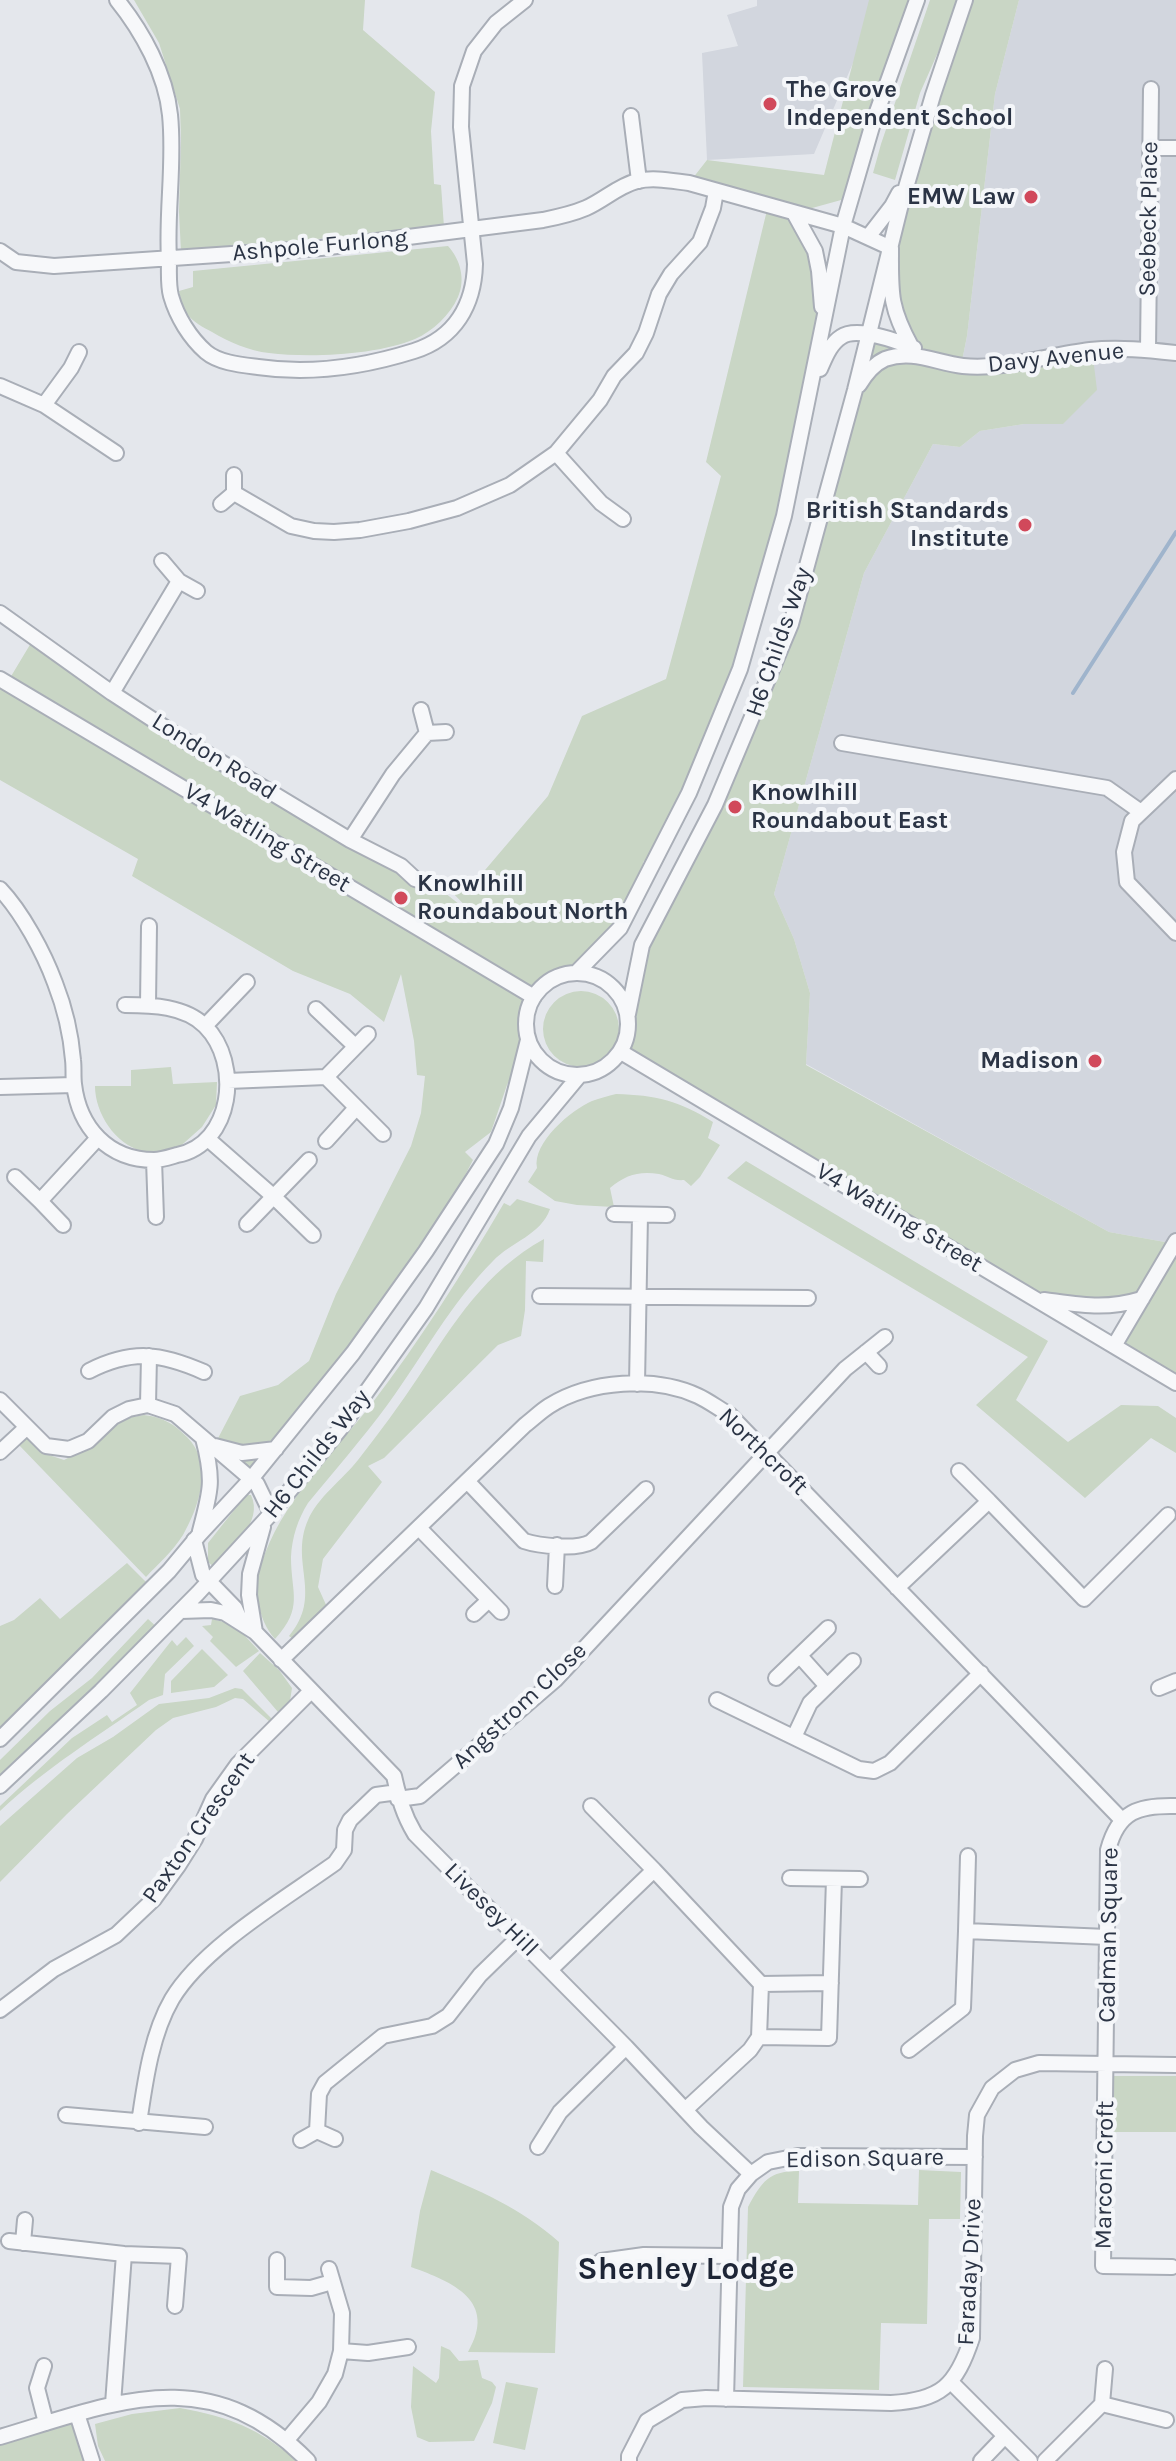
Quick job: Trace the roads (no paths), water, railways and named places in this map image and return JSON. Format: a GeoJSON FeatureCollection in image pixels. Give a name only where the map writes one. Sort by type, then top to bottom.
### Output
{"type":"FeatureCollection","features":[{"type":"Feature","properties":{"kind":"street"},"geometry":{"type":"LineString","coordinates":[[117,0],[138,29],[154,62],[170,111],[172,152],[167,236],[170,294],[182,324],[208,354],[236,364],[275,369],[338,369],[381,362],[423,348],[450,329],[470,302],[475,284],[475,264],[461,127],[462,86],[474,51],[496,23],[525,0]]}},
{"type":"Feature","properties":{"kind":"street","name":"H6 Childs Way"},"geometry":{"type":"LineString","coordinates":[[576,973],[620,928],[689,793],[740,669],[784,516],[843,226],[861,163],[917,0]]}},
{"type":"Feature","properties":{"kind":"street","name":"H6 Childs Way"},"geometry":{"type":"LineString","coordinates":[[628,1014],[642,945],[715,805],[791,624],[891,248],[896,207],[965,0]]}},
{"type":"Feature","properties":{"kind":"street","name":"Seebeck Place"},"geometry":{"type":"LineString","coordinates":[[1148,349],[1151,89]]}},
{"type":"Feature","properties":{"kind":"street"},"geometry":{"type":"LineString","coordinates":[[631,116],[639,181]]}},
{"type":"Feature","properties":{"kind":"street"},"geometry":{"type":"LineString","coordinates":[[1150,148],[1176,148]]}},
{"type":"Feature","properties":{"kind":"street","name":"Ashpole Furlong"},"geometry":{"type":"LineString","coordinates":[[2,256],[16,262],[54,266],[321,248],[472,231],[565,216],[639,181],[671,181],[716,191],[843,226],[891,248]]}},
{"type":"Feature","properties":{"kind":"street"},"geometry":{"type":"LineString","coordinates":[[234,493],[291,526],[314,531],[360,530],[457,508],[510,485],[556,453],[600,400],[614,376],[636,353],[659,294],[671,274],[700,242],[716,191]]}},
{"type":"Feature","properties":{"kind":"street"},"geometry":{"type":"LineString","coordinates":[[868,237],[896,207]]}},
{"type":"Feature","properties":{"kind":"street"},"geometry":{"type":"LineString","coordinates":[[794,213],[815,251],[823,329]]}},
{"type":"Feature","properties":{"kind":"street"},"geometry":{"type":"LineString","coordinates":[[891,248],[891,302],[911,346]]}},
{"type":"Feature","properties":{"kind":"street"},"geometry":{"type":"LineString","coordinates":[[812,384],[832,345],[841,336],[854,331],[867,334]]}},
{"type":"Feature","properties":{"kind":"street","name":"Davy Avenue"},"geometry":{"type":"LineString","coordinates":[[867,334],[911,346],[936,359]]}},
{"type":"Feature","properties":{"kind":"street","name":"Davy Avenue"},"geometry":{"type":"LineString","coordinates":[[855,390],[882,360],[905,355],[961,366],[999,365],[1092,349],[1148,349],[1176,353]]}},
{"type":"Feature","properties":{"kind":"street"},"geometry":{"type":"LineString","coordinates":[[44,405],[79,352]]}},
{"type":"Feature","properties":{"kind":"street"},"geometry":{"type":"LineString","coordinates":[[0,386],[44,405],[116,453]]}},
{"type":"Feature","properties":{"kind":"street"},"geometry":{"type":"LineString","coordinates":[[556,453],[601,503],[623,519]]}},
{"type":"Feature","properties":{"kind":"street"},"geometry":{"type":"LineString","coordinates":[[221,504],[234,493],[234,475]]}},
{"type":"Feature","properties":{"kind":"street"},"geometry":{"type":"LineString","coordinates":[[162,561],[179,581],[197,591]]}},
{"type":"Feature","properties":{"kind":"street"},"geometry":{"type":"LineString","coordinates":[[112,693],[179,581]]}},
{"type":"Feature","properties":{"kind":"street","name":"London Road"},"geometry":{"type":"LineString","coordinates":[[0,613],[181,738],[350,840],[401,866],[415,879],[435,885]]}},
{"type":"Feature","properties":{"kind":"street","name":"V4 Watling Street"},"geometry":{"type":"LineString","coordinates":[[0,679],[534,997]]}},
{"type":"Feature","properties":{"kind":"street"},"geometry":{"type":"LineString","coordinates":[[421,710],[427,733]]}},
{"type":"Feature","properties":{"kind":"street"},"geometry":{"type":"LineString","coordinates":[[350,840],[393,774],[427,733],[446,732]]}},
{"type":"Feature","properties":{"kind":"street"},"geometry":{"type":"LineString","coordinates":[[842,743],[1107,788],[1141,812]]}},
{"type":"Feature","properties":{"kind":"street"},"geometry":{"type":"LineString","coordinates":[[1176,779],[1132,821],[1124,852],[1127,882],[1176,933]]}},
{"type":"Feature","properties":{"kind":"street"},"geometry":{"type":"LineString","coordinates":[[0,889],[31,934],[55,983],[73,1058],[74,1085],[85,1121],[97,1139],[123,1155],[154,1160],[186,1153],[208,1139],[223,1115],[228,1081],[223,1055],[205,1026],[177,1010],[125,1005]]}},
{"type":"Feature","properties":{"kind":"street"},"geometry":{"type":"LineString","coordinates":[[148,1005],[149,926]]}},
{"type":"Feature","properties":{"kind":"street"},"geometry":{"type":"LineString","coordinates":[[590,974],[603,980],[615,989],[628,1014],[629,1030],[621,1052],[596,1073],[579,1076],[563,1074],[548,1067],[536,1055],[528,1040],[526,1026],[534,997],[545,984],[563,975],[590,974]]}},
{"type":"Feature","properties":{"kind":"street"},"geometry":{"type":"LineString","coordinates":[[205,1026],[247,982]]}},
{"type":"Feature","properties":{"kind":"street"},"geometry":{"type":"LineString","coordinates":[[316,1009],[355,1046]]}},
{"type":"Feature","properties":{"kind":"street"},"geometry":{"type":"LineString","coordinates":[[228,1081],[326,1077],[368,1034]]}},
{"type":"Feature","properties":{"kind":"street","name":"H6 Childs Way"},"geometry":{"type":"LineString","coordinates":[[0,1739],[169,1571],[196,1537],[251,1479],[353,1353],[426,1251],[496,1144],[511,1108],[528,1040]]}},
{"type":"Feature","properties":{"kind":"street","name":"V4 Watling Street"},"geometry":{"type":"LineString","coordinates":[[621,1052],[1176,1383]]}},
{"type":"Feature","properties":{"kind":"street","name":"H6 Childs Way"},"geometry":{"type":"LineString","coordinates":[[0,1786],[181,1611],[268,1518],[340,1429],[417,1320],[529,1136],[579,1076]]}},
{"type":"Feature","properties":{"kind":"street"},"geometry":{"type":"LineString","coordinates":[[326,1077],[383,1134]]}},
{"type":"Feature","properties":{"kind":"street"},"geometry":{"type":"LineString","coordinates":[[0,1087],[74,1085]]}},
{"type":"Feature","properties":{"kind":"street"},"geometry":{"type":"LineString","coordinates":[[326,1141],[356,1108]]}},
{"type":"Feature","properties":{"kind":"street"},"geometry":{"type":"LineString","coordinates":[[40,1201],[97,1139]]}},
{"type":"Feature","properties":{"kind":"street"},"geometry":{"type":"LineString","coordinates":[[208,1139],[313,1235]]}},
{"type":"Feature","properties":{"kind":"street"},"geometry":{"type":"LineString","coordinates":[[154,1160],[156,1217]]}},
{"type":"Feature","properties":{"kind":"street"},"geometry":{"type":"LineString","coordinates":[[247,1224],[309,1160]]}},
{"type":"Feature","properties":{"kind":"street"},"geometry":{"type":"LineString","coordinates":[[15,1177],[63,1225]]}},
{"type":"Feature","properties":{"kind":"street"},"geometry":{"type":"LineString","coordinates":[[614,1214],[667,1215]]}},
{"type":"Feature","properties":{"kind":"street"},"geometry":{"type":"LineString","coordinates":[[637,1384],[640,1215]]}},
{"type":"Feature","properties":{"kind":"street"},"geometry":{"type":"LineString","coordinates":[[1114,1346],[1176,1241]]}},
{"type":"Feature","properties":{"kind":"street"},"geometry":{"type":"LineString","coordinates":[[540,1296],[808,1298]]}},
{"type":"Feature","properties":{"kind":"street"},"geometry":{"type":"LineString","coordinates":[[1036,1299],[1098,1308],[1142,1299]]}},
{"type":"Feature","properties":{"kind":"street","name":"Angstrom Close"},"geometry":{"type":"LineString","coordinates":[[139,2123],[157,2035],[172,1999],[198,1966],[219,1946],[335,1863],[344,1850],[345,1830],[362,1807],[376,1795],[420,1796],[555,1680],[845,1369],[885,1337]]}},
{"type":"Feature","properties":{"kind":"street"},"geometry":{"type":"LineString","coordinates":[[866,1352],[879,1366]]}},
{"type":"Feature","properties":{"kind":"street"},"geometry":{"type":"LineString","coordinates":[[148,1405],[149,1356]]}},
{"type":"Feature","properties":{"kind":"street"},"geometry":{"type":"LineString","coordinates":[[89,1371],[125,1357],[149,1356],[176,1359],[204,1372]]}},
{"type":"Feature","properties":{"kind":"street","name":"Northcroft"},"geometry":{"type":"LineString","coordinates":[[281,1660],[525,1425],[550,1405],[578,1392],[615,1383],[654,1384],[696,1395],[730,1415],[1122,1820]]}},
{"type":"Feature","properties":{"kind":"street"},"geometry":{"type":"LineString","coordinates":[[0,1400],[46,1446],[69,1449],[88,1441],[113,1417],[148,1405],[175,1414],[257,1484],[268,1518],[250,1574],[249,1595],[255,1632]]}},
{"type":"Feature","properties":{"kind":"street"},"geometry":{"type":"LineString","coordinates":[[0,1452],[26,1428]]}},
{"type":"Feature","properties":{"kind":"street"},"geometry":{"type":"LineString","coordinates":[[209,1442],[242,1453],[276,1449]]}},
{"type":"Feature","properties":{"kind":"street"},"geometry":{"type":"LineString","coordinates":[[196,1537],[211,1489],[209,1442]]}},
{"type":"Feature","properties":{"kind":"street"},"geometry":{"type":"LineString","coordinates":[[959,1471],[1079,1603],[1168,1515]]}},
{"type":"Feature","properties":{"kind":"street"},"geometry":{"type":"LineString","coordinates":[[468,1482],[524,1541],[557,1545],[585,1546],[646,1489]]}},
{"type":"Feature","properties":{"kind":"street"},"geometry":{"type":"LineString","coordinates":[[897,1588],[989,1501]]}},
{"type":"Feature","properties":{"kind":"street"},"geometry":{"type":"LineString","coordinates":[[420,1529],[501,1612]]}},
{"type":"Feature","properties":{"kind":"street","name":"Livesey Hill"},"geometry":{"type":"LineString","coordinates":[[196,1537],[203,1575],[235,1608],[241,1622]]}},
{"type":"Feature","properties":{"kind":"street"},"geometry":{"type":"LineString","coordinates":[[555,1586],[557,1545]]}},
{"type":"Feature","properties":{"kind":"street"},"geometry":{"type":"LineString","coordinates":[[474,1614],[489,1600]]}},
{"type":"Feature","properties":{"kind":"street","name":"Livesey Hill"},"geometry":{"type":"LineString","coordinates":[[181,1611],[225,1613],[255,1632],[394,1776],[404,1817],[415,1834],[751,2174]]}},
{"type":"Feature","properties":{"kind":"street"},"geometry":{"type":"LineString","coordinates":[[776,1678],[828,1628]]}},
{"type":"Feature","properties":{"kind":"street"},"geometry":{"type":"LineString","coordinates":[[800,1656],[826,1685]]}},
{"type":"Feature","properties":{"kind":"street"},"geometry":{"type":"LineString","coordinates":[[794,1737],[810,1703],[853,1661]]}},
{"type":"Feature","properties":{"kind":"street"},"geometry":{"type":"LineString","coordinates":[[717,1700],[859,1769],[874,1771],[890,1763],[981,1673]]}},
{"type":"Feature","properties":{"kind":"street"},"geometry":{"type":"LineString","coordinates":[[1159,1688],[1176,1681]]}},
{"type":"Feature","properties":{"kind":"street","name":"Paxton Crescent"},"geometry":{"type":"LineString","coordinates":[[0,2010],[54,1969],[116,1935],[154,1899],[195,1839],[213,1799],[238,1764],[311,1691]]}},
{"type":"Feature","properties":{"kind":"street","name":"Cadman Square"},"geometry":{"type":"LineString","coordinates":[[1107,2064],[1108,1850],[1112,1832],[1136,1810],[1153,1805],[1176,1806]]}},
{"type":"Feature","properties":{"kind":"street"},"geometry":{"type":"LineString","coordinates":[[591,1806],[761,1984],[759,2037],[750,2050],[685,2110]]}},
{"type":"Feature","properties":{"kind":"street"},"geometry":{"type":"LineString","coordinates":[[909,2050],[963,2008],[968,1856]]}},
{"type":"Feature","properties":{"kind":"street"},"geometry":{"type":"LineString","coordinates":[[550,1970],[654,1870]]}},
{"type":"Feature","properties":{"kind":"street"},"geometry":{"type":"LineString","coordinates":[[790,1878],[860,1879]]}},
{"type":"Feature","properties":{"kind":"street"},"geometry":{"type":"LineString","coordinates":[[759,2037],[829,2038],[834,1879]]}},
{"type":"Feature","properties":{"kind":"street"},"geometry":{"type":"LineString","coordinates":[[966,1931],[1107,1937]]}},
{"type":"Feature","properties":{"kind":"street"},"geometry":{"type":"LineString","coordinates":[[317,2131],[319,2094],[325,2083],[383,2036],[432,2026],[448,2016],[480,1975],[519,1937]]}},
{"type":"Feature","properties":{"kind":"street"},"geometry":{"type":"LineString","coordinates":[[761,1984],[831,1983]]}},
{"type":"Feature","properties":{"kind":"street"},"geometry":{"type":"LineString","coordinates":[[538,2147],[560,2112],[626,2047]]}},
{"type":"Feature","properties":{"kind":"street","name":"Faraday Drive"},"geometry":{"type":"LineString","coordinates":[[952,2383],[972,2338],[977,2115],[992,2088],[1015,2070],[1039,2063],[1176,2065]]}},
{"type":"Feature","properties":{"kind":"street","name":"Marconi Croft"},"geometry":{"type":"LineString","coordinates":[[1107,2064],[1103,2266],[1172,2267]]}},
{"type":"Feature","properties":{"kind":"street"},"geometry":{"type":"LineString","coordinates":[[66,2115],[205,2127]]}},
{"type":"Feature","properties":{"kind":"street"},"geometry":{"type":"LineString","coordinates":[[317,2131],[335,2139]]}},
{"type":"Feature","properties":{"kind":"street"},"geometry":{"type":"LineString","coordinates":[[301,2140],[317,2131]]}},
{"type":"Feature","properties":{"kind":"street","name":"Edison Square"},"geometry":{"type":"LineString","coordinates":[[726,2399],[731,2207],[738,2189],[751,2174],[768,2162],[798,2156],[975,2157]]}},
{"type":"Feature","properties":{"kind":"street"},"geometry":{"type":"LineString","coordinates":[[25,2220],[16,2242],[124,2254],[179,2256],[175,2306]]}},
{"type":"Feature","properties":{"kind":"street"},"geometry":{"type":"LineString","coordinates":[[113,2404],[124,2254]]}},
{"type":"Feature","properties":{"kind":"street"},"geometry":{"type":"LineString","coordinates":[[601,2261],[644,2255],[729,2256]]}},
{"type":"Feature","properties":{"kind":"street"},"geometry":{"type":"LineString","coordinates":[[277,2260],[276,2294],[311,2288],[330,2276],[342,2313],[341,2351],[335,2374],[319,2402],[286,2441]]}},
{"type":"Feature","properties":{"kind":"street"},"geometry":{"type":"LineString","coordinates":[[341,2351],[391,2352],[408,2347]]}},
{"type":"Feature","properties":{"kind":"street"},"geometry":{"type":"LineString","coordinates":[[44,2366],[37,2388],[46,2423]]}},
{"type":"Feature","properties":{"kind":"street"},"geometry":{"type":"LineString","coordinates":[[1045,2461],[1102,2404],[1105,2369]]}},
{"type":"Feature","properties":{"kind":"street"},"geometry":{"type":"LineString","coordinates":[[629,2461],[647,2421],[682,2400],[913,2401],[932,2395],[952,2383],[1030,2461]]}},
{"type":"Feature","properties":{"kind":"street"},"geometry":{"type":"LineString","coordinates":[[0,2437],[113,2404],[168,2396],[204,2400],[236,2410],[286,2441],[308,2461]]}},
{"type":"Feature","properties":{"kind":"street"},"geometry":{"type":"LineString","coordinates":[[1102,2404],[1166,2420]]}},
{"type":"Feature","properties":{"kind":"street"},"geometry":{"type":"LineString","coordinates":[[77,2414],[92,2461]]}},
{"type":"Feature","properties":{"kind":"street"},"geometry":{"type":"LineString","coordinates":[[981,2461],[1005,2436]]}},
{"type":"Feature","properties":{"kind":"waterway"},"geometry":{"type":"LineString","coordinates":[[1073,693],[1176,532]]}},
{"type":"Feature","properties":{"kind":"place","name":"The Grove Independent School"},"geometry":{"type":"Point","coordinates":[770,104]}},
{"type":"Feature","properties":{"kind":"place","name":"EMW Law"},"geometry":{"type":"Point","coordinates":[1031,197]}},
{"type":"Feature","properties":{"kind":"place","name":"British Standards Institute"},"geometry":{"type":"Point","coordinates":[1025,525]}},
{"type":"Feature","properties":{"kind":"place","name":"Knowlhill Roundabout East"},"geometry":{"type":"Point","coordinates":[735,807]}},
{"type":"Feature","properties":{"kind":"place","name":"Knowlhill Roundabout North"},"geometry":{"type":"Point","coordinates":[401,898]}},
{"type":"Feature","properties":{"kind":"place","name":"Madison"},"geometry":{"type":"Point","coordinates":[1095,1061]}},
{"type":"Feature","properties":{"kind":"district","name":"Shenley Lodge"},"geometry":{"type":"Point","coordinates":[686,2270]}}]}
